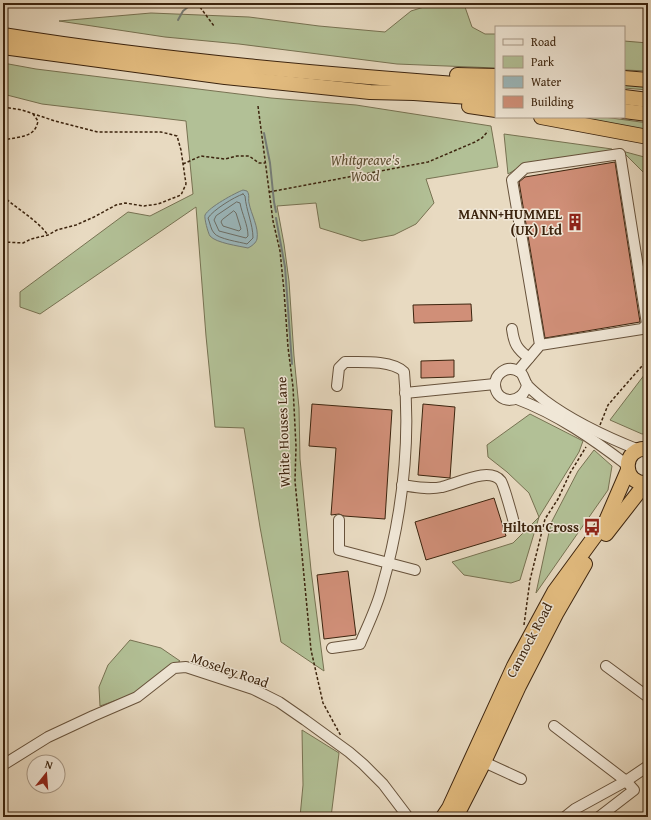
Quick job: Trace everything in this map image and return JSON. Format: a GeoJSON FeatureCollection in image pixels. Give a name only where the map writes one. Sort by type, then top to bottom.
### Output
{"type":"FeatureCollection","features":[{"type":"Feature","properties":{"kind":"highway"},"geometry":{"type":"LineString","coordinates":[[3,35],[255,68],[495,87]]}},
{"type":"Feature","properties":{"kind":"highway"},"geometry":{"type":"LineString","coordinates":[[3,47],[225,77],[370,92],[414,93],[495,99]]}},
{"type":"Feature","properties":{"kind":"highway"},"geometry":{"type":"LineString","coordinates":[[433,82],[442,75],[495,76]]}},
{"type":"Feature","properties":{"kind":"highway"},"geometry":{"type":"LineString","coordinates":[[625,78],[648,80]]}},
{"type":"Feature","properties":{"kind":"highway"},"geometry":{"type":"LineString","coordinates":[[370,92],[405,99],[441,102],[495,110]]}},
{"type":"Feature","properties":{"kind":"highway"},"geometry":{"type":"LineString","coordinates":[[625,97],[648,100]]}},
{"type":"Feature","properties":{"kind":"highway"},"geometry":{"type":"LineString","coordinates":[[625,111],[648,114]]}},
{"type":"Feature","properties":{"kind":"highway"},"geometry":{"type":"LineString","coordinates":[[546,118],[648,137]]}},
{"type":"Feature","properties":{"kind":"highway","name":"Cannock Road"},"geometry":{"type":"LineString","coordinates":[[443,817],[449,808],[520,655],[554,592],[606,521],[628,468],[630,457],[645,449]]}},
{"type":"Feature","properties":{"kind":"highway"},"geometry":{"type":"LineString","coordinates":[[628,468],[634,480],[646,483]]}},
{"type":"Feature","properties":{"kind":"highway","name":"Cannock Road"},"geometry":{"type":"LineString","coordinates":[[456,817],[484,762],[519,686],[556,614],[581,570],[629,503],[646,483]]}},
{"type":"Feature","properties":{"kind":"street"},"geometry":{"type":"LineString","coordinates":[[518,371],[540,345],[642,330],[646,324],[646,315],[620,154],[524,168],[512,180],[540,345]]}},
{"type":"Feature","properties":{"kind":"street"},"geometry":{"type":"LineString","coordinates":[[512,329],[514,340],[520,351],[529,358]]}},
{"type":"Feature","properties":{"kind":"street"},"geometry":{"type":"LineString","coordinates":[[332,648],[360,644],[381,592],[397,527],[405,458],[404,372],[400,368],[390,364],[345,362],[339,368],[337,386]]}},
{"type":"Feature","properties":{"kind":"street"},"geometry":{"type":"LineString","coordinates":[[628,468],[594,435],[572,418],[545,401],[527,384],[523,374],[511,369],[502,371],[498,375],[495,384],[496,390],[505,399],[517,399],[539,407],[594,435],[622,444],[645,449]]}},
{"type":"Feature","properties":{"kind":"street"},"geometry":{"type":"LineString","coordinates":[[405,393],[495,384]]}},
{"type":"Feature","properties":{"kind":"street"},"geometry":{"type":"LineString","coordinates":[[517,399],[524,392],[527,384]]}},
{"type":"Feature","properties":{"kind":"street"},"geometry":{"type":"LineString","coordinates":[[402,486],[426,489],[442,487],[484,475],[492,475],[501,481],[514,523]]}},
{"type":"Feature","properties":{"kind":"street"},"geometry":{"type":"LineString","coordinates":[[339,520],[339,550],[415,570]]}},
{"type":"Feature","properties":{"kind":"street"},"geometry":{"type":"LineString","coordinates":[[606,666],[648,697]]}},
{"type":"Feature","properties":{"kind":"street","name":"Moseley Road"},"geometry":{"type":"LineString","coordinates":[[3,765],[48,737],[138,697],[174,668],[186,667],[253,690],[279,702],[349,752],[383,784],[407,816]]}},
{"type":"Feature","properties":{"kind":"street"},"geometry":{"type":"LineString","coordinates":[[554,726],[626,781],[634,790],[599,817]]}},
{"type":"Feature","properties":{"kind":"street"},"geometry":{"type":"LineString","coordinates":[[484,762],[521,779]]}},
{"type":"Feature","properties":{"kind":"street"},"geometry":{"type":"LineString","coordinates":[[565,817],[575,809],[626,781],[648,766]]}},
{"type":"Feature","properties":{"kind":"path"},"geometry":{"type":"LineString","coordinates":[[197,3],[214,26]]}},
{"type":"Feature","properties":{"kind":"path","name":"White Houses Lane"},"geometry":{"type":"LineString","coordinates":[[258,106],[273,221],[280,251],[284,291],[288,347],[293,387],[296,446],[295,481],[311,650],[324,703],[349,752]]}},
{"type":"Feature","properties":{"kind":"path"},"geometry":{"type":"LineString","coordinates":[[3,107],[22,110],[98,132],[161,132],[177,136],[186,184],[181,195],[158,204],[144,206],[125,203],[116,205],[94,217],[57,230],[48,235],[31,239],[23,243],[3,242]]}},
{"type":"Feature","properties":{"kind":"path"},"geometry":{"type":"LineString","coordinates":[[3,142],[5,140],[31,134],[37,127],[38,120],[33,114]]}},
{"type":"Feature","properties":{"kind":"path"},"geometry":{"type":"LineString","coordinates":[[269,192],[428,162],[475,142],[482,138],[488,131]]}},
{"type":"Feature","properties":{"kind":"path"},"geometry":{"type":"LineString","coordinates":[[183,164],[201,156],[225,159],[237,156],[249,156],[260,163],[265,163]]}},
{"type":"Feature","properties":{"kind":"path"},"geometry":{"type":"LineString","coordinates":[[3,196],[40,224],[48,235]]}},
{"type":"Feature","properties":{"kind":"path"},"geometry":{"type":"LineString","coordinates":[[524,625],[530,580],[545,518],[558,499],[570,473],[594,435],[608,405],[648,359]]}},
{"type":"Feature","properties":{"kind":"green space"},"geometry":{"type":"Polygon","coordinates":[[[437,3],[465,7],[472,27],[485,34],[495,34],[495,68],[397,64],[239,44],[165,37],[59,21],[151,13],[249,17],[319,26],[385,32],[411,11],[437,3]]]}},
{"type":"Feature","properties":{"kind":"green space"},"geometry":{"type":"Polygon","coordinates":[[[625,41],[648,43],[648,71],[625,70],[625,41]]]}},
{"type":"Feature","properties":{"kind":"green space","name":"Whitgreave's Wood"},"geometry":{"type":"Polygon","coordinates":[[[3,63],[36,69],[271,98],[356,105],[491,126],[498,167],[426,179],[434,203],[416,224],[394,235],[362,241],[320,228],[316,203],[277,206],[289,281],[299,408],[300,459],[311,570],[324,671],[281,642],[244,428],[215,427],[196,207],[40,314],[20,307],[20,292],[128,212],[150,216],[193,194],[186,121],[42,104],[3,94],[3,63]]]}},
{"type":"Feature","properties":{"kind":"green space"},"geometry":{"type":"Polygon","coordinates":[[[625,84],[648,86],[648,90],[625,88],[625,84]]]}},
{"type":"Feature","properties":{"kind":"green space"},"geometry":{"type":"Polygon","coordinates":[[[584,118],[611,118],[648,123],[648,131],[584,118]]]}},
{"type":"Feature","properties":{"kind":"green space"},"geometry":{"type":"Polygon","coordinates":[[[504,134],[612,149],[611,153],[523,165],[508,174],[504,134]]]}},
{"type":"Feature","properties":{"kind":"green space"},"geometry":{"type":"Polygon","coordinates":[[[622,151],[648,158],[648,175],[644,173],[622,151]]]}},
{"type":"Feature","properties":{"kind":"green space"},"geometry":{"type":"Polygon","coordinates":[[[648,370],[648,433],[642,434],[610,420],[648,370]]]}},
{"type":"Feature","properties":{"kind":"green space"},"geometry":{"type":"Polygon","coordinates":[[[530,414],[583,441],[579,452],[539,517],[529,493],[507,472],[488,457],[487,445],[530,414]]]}},
{"type":"Feature","properties":{"kind":"green space"},"geometry":{"type":"Polygon","coordinates":[[[594,450],[612,466],[608,490],[536,593],[551,523],[578,471],[594,450]]]}},
{"type":"Feature","properties":{"kind":"green space"},"geometry":{"type":"Polygon","coordinates":[[[539,517],[520,580],[511,583],[464,575],[452,562],[513,543],[539,517]]]}},
{"type":"Feature","properties":{"kind":"green space"},"geometry":{"type":"Polygon","coordinates":[[[130,640],[161,648],[180,661],[134,694],[100,706],[99,687],[108,665],[130,640]]]}},
{"type":"Feature","properties":{"kind":"green space"},"geometry":{"type":"Polygon","coordinates":[[[302,730],[339,753],[331,817],[300,817],[303,785],[302,730]]]}},
{"type":"Feature","properties":{"kind":"water"},"geometry":{"type":"Polygon","coordinates":[[[243,190],[247,191],[248,194],[257,234],[256,242],[248,248],[217,241],[210,236],[205,217],[207,212],[217,204],[243,190]]]}},
{"type":"Feature","properties":{"kind":"building","name":"MANN+HUMMEL (UK) Ltd"},"geometry":{"type":"Polygon","coordinates":[[[615,162],[640,322],[545,338],[519,182],[525,177],[615,162]]]}},
{"type":"Feature","properties":{"kind":"building"},"geometry":{"type":"Polygon","coordinates":[[[471,304],[472,321],[414,323],[413,305],[471,304]]]}},
{"type":"Feature","properties":{"kind":"building"},"geometry":{"type":"Polygon","coordinates":[[[454,360],[454,377],[421,378],[421,361],[454,360]]]}},
{"type":"Feature","properties":{"kind":"building"},"geometry":{"type":"Polygon","coordinates":[[[312,404],[392,410],[385,519],[344,516],[339,514],[331,515],[336,448],[309,446],[312,404]]]}},
{"type":"Feature","properties":{"kind":"building"},"geometry":{"type":"Polygon","coordinates":[[[423,404],[455,407],[450,478],[418,475],[423,404]]]}},
{"type":"Feature","properties":{"kind":"building"},"geometry":{"type":"Polygon","coordinates":[[[494,498],[506,536],[426,560],[415,522],[494,498]]]}},
{"type":"Feature","properties":{"kind":"building"},"geometry":{"type":"Polygon","coordinates":[[[348,571],[356,635],[324,639],[317,575],[348,571]]]}},
{"type":"Feature","properties":{"kind":"waterway"},"geometry":{"type":"LineString","coordinates":[[178,20],[183,11],[193,3]]}},
{"type":"Feature","properties":{"kind":"waterway"},"geometry":{"type":"LineString","coordinates":[[264,133],[270,163],[276,212]]}},
{"type":"Feature","properties":{"kind":"waterway"},"geometry":{"type":"LineString","coordinates":[[276,218],[285,267],[292,364]]}},
{"type":"Feature","properties":{"kind":"place","name":"MANN+HUMMEL (UK) Ltd"},"geometry":{"type":"Point","coordinates":[575,222]}},
{"type":"Feature","properties":{"kind":"place","name":"Hilton Cross"},"geometry":{"type":"Point","coordinates":[592,527]}}]}
